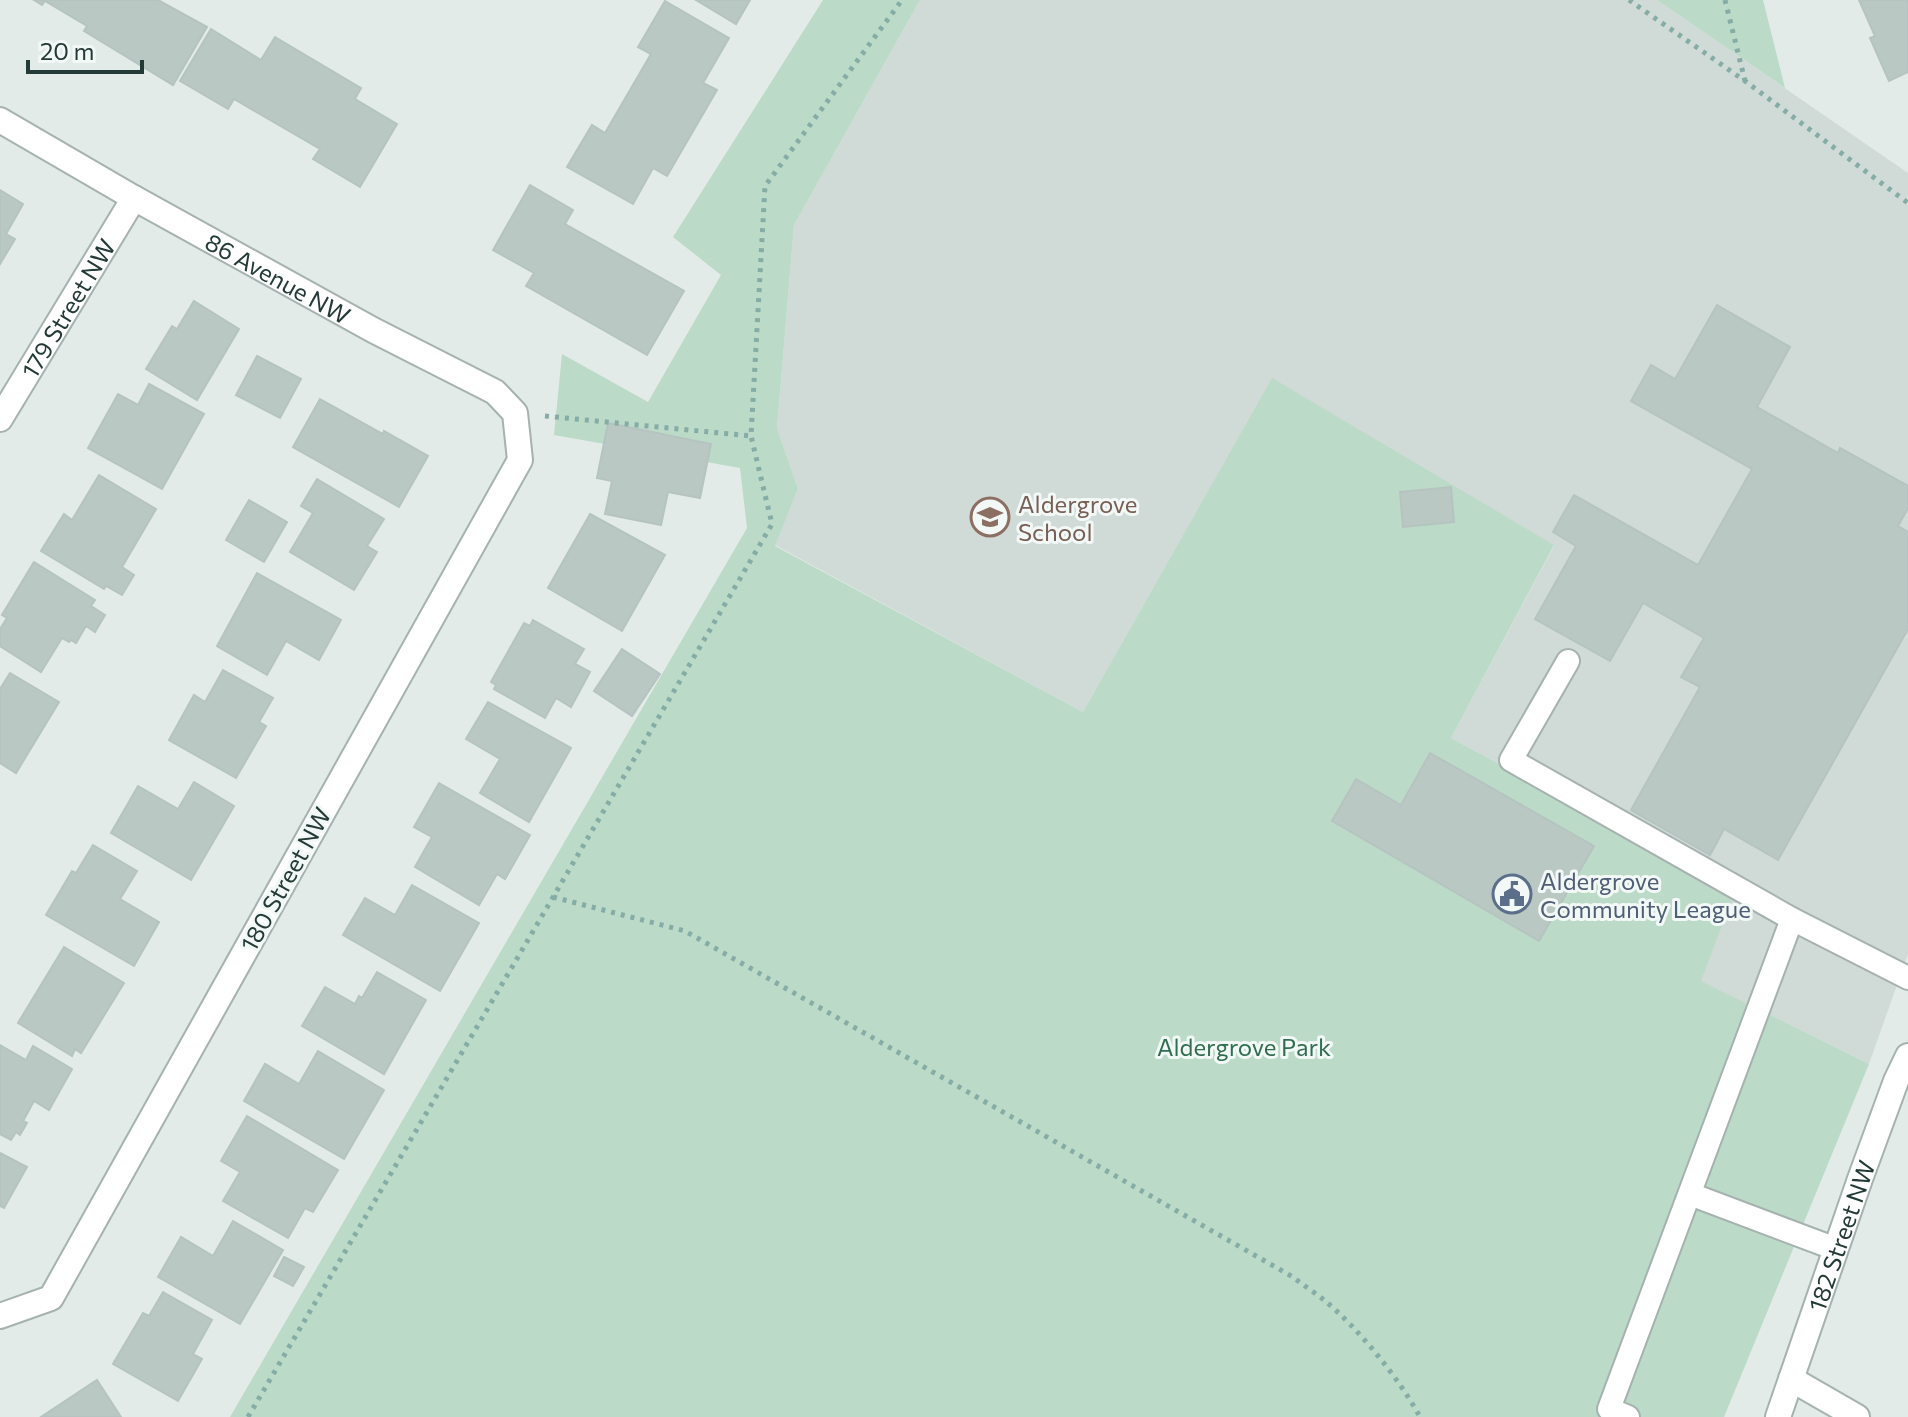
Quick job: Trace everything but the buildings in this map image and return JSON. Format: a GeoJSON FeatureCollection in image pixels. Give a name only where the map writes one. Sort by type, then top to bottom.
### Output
{"type":"FeatureCollection","features":[{"type":"Feature","properties":{"kind":"street","name":"86 Avenue NW"},"geometry":{"type":"LineString","coordinates":[[0,120],[373,330],[495,392],[515,413]]}},
{"type":"Feature","properties":{"kind":"street","name":"179 Street NW"},"geometry":{"type":"LineString","coordinates":[[0,419],[134,198]]}},
{"type":"Feature","properties":{"kind":"street","name":"180 Street NW"},"geometry":{"type":"LineString","coordinates":[[0,1316],[51,1298],[520,460],[515,413]]}},
{"type":"Feature","properties":{"kind":"street","name":"182 Street NW"},"geometry":{"type":"LineString","coordinates":[[1778,1417],[1891,1095],[1908,1056]]}},
{"type":"Feature","properties":{"kind":"street"},"geometry":{"type":"LineString","coordinates":[[1791,1379],[1857,1417]]}},
{"type":"Feature","properties":{"kind":"lane"},"geometry":{"type":"LineString","coordinates":[[1568,661],[1511,760],[1792,919],[1908,978]]}},
{"type":"Feature","properties":{"kind":"lane"},"geometry":{"type":"LineString","coordinates":[[1628,1417],[1609,1409],[1792,919]]}},
{"type":"Feature","properties":{"kind":"lane"},"geometry":{"type":"LineString","coordinates":[[1690,1194],[1836,1249]]}},
{"type":"Feature","properties":{"kind":"path"},"geometry":{"type":"LineString","coordinates":[[248,1417],[772,524],[751,436],[765,186],[902,0]]}},
{"type":"Feature","properties":{"kind":"path"},"geometry":{"type":"LineString","coordinates":[[1629,0],[1745,81],[1908,203]]}},
{"type":"Feature","properties":{"kind":"path"},"geometry":{"type":"LineString","coordinates":[[1725,0],[1745,81]]}},
{"type":"Feature","properties":{"kind":"path"},"geometry":{"type":"LineString","coordinates":[[515,413],[751,436]]}},
{"type":"Feature","properties":{"kind":"path"},"geometry":{"type":"LineString","coordinates":[[553,897],[685,931],[1293,1277],[1349,1324],[1410,1398],[1420,1417]]}},
{"type":"Feature","properties":{"kind":"shaded area","name":"Aldergrove School"},"geometry":{"type":"Polygon","coordinates":[[[920,0],[1657,0],[1908,173],[1908,954],[1869,1064],[1700,981],[1735,890],[1451,738],[1554,546],[1272,379],[1083,712],[775,545],[798,489],[777,428],[794,225],[920,0]]]}},
{"type":"Feature","properties":{"kind":"green space","name":"Aldergrove Park"},"geometry":{"type":"Polygon","coordinates":[[[823,0],[920,0],[794,225],[777,428],[798,489],[775,546],[1083,712],[1272,378],[1554,545],[1451,738],[1735,891],[1701,981],[1869,1064],[1724,1417],[230,1417],[747,528],[740,468],[554,435],[562,354],[648,402],[721,275],[673,237],[823,0]]]}},
{"type":"Feature","properties":{"kind":"green space"},"geometry":{"type":"Polygon","coordinates":[[[1657,0],[1763,0],[1785,88],[1657,0]]]}},
{"type":"Feature","properties":{"kind":"place","name":"Aldergrove School"},"geometry":{"type":"Point","coordinates":[990,517]}},
{"type":"Feature","properties":{"kind":"place","name":"Aldergrove Community League"},"geometry":{"type":"Point","coordinates":[1512,894]}}]}
